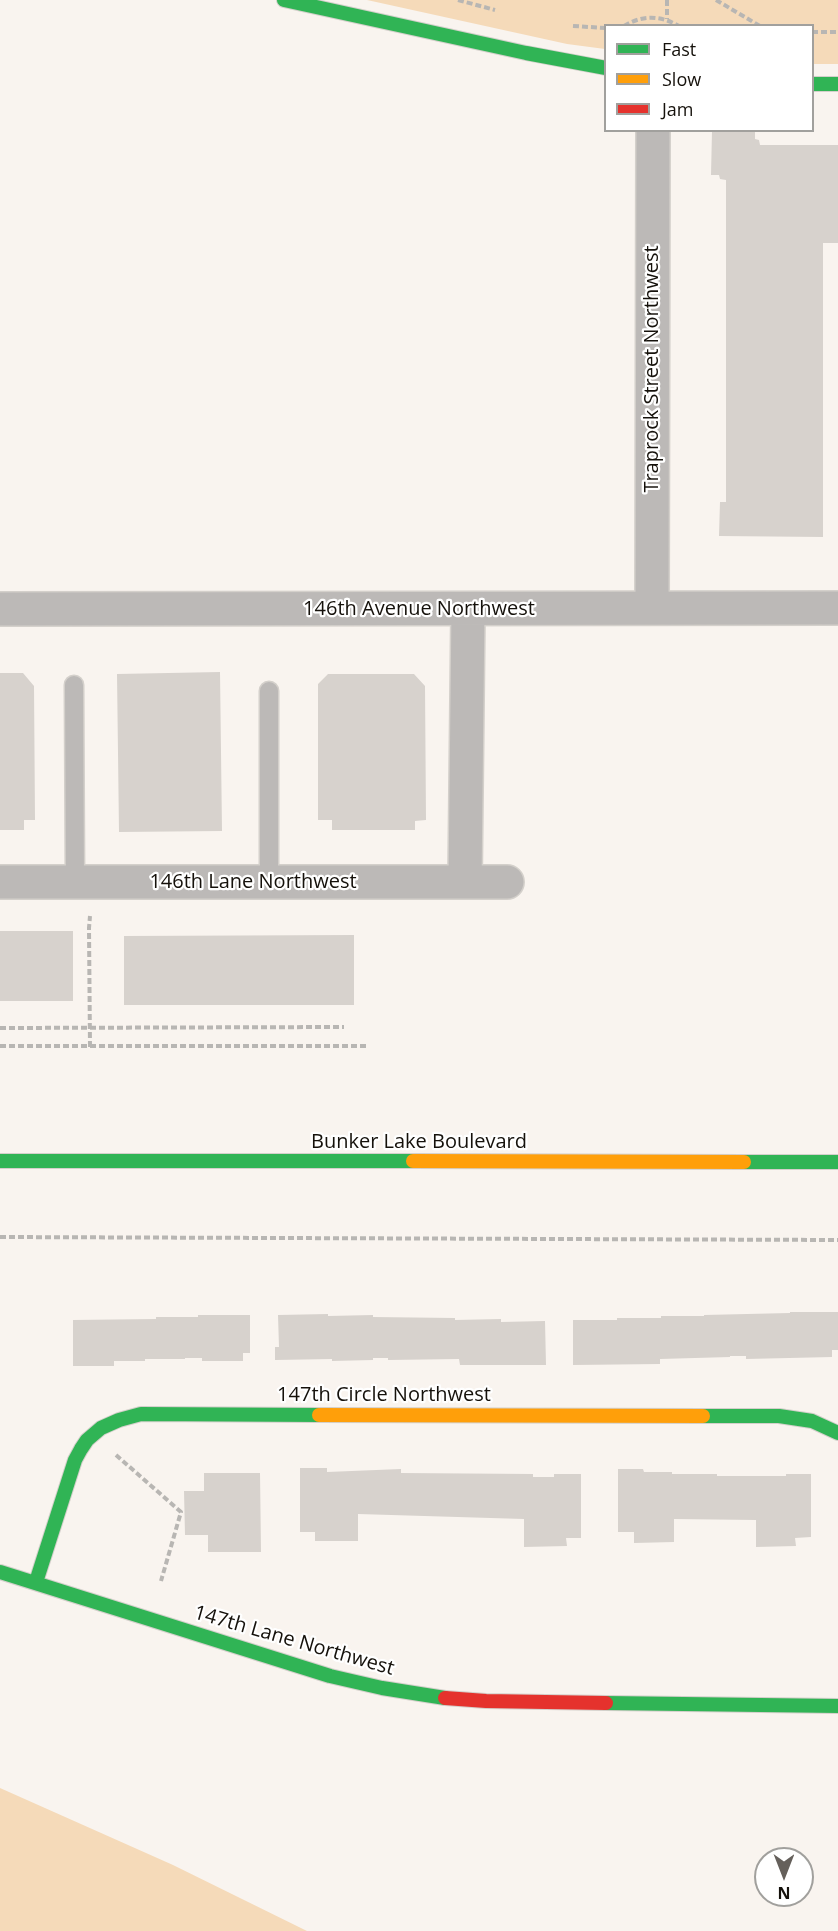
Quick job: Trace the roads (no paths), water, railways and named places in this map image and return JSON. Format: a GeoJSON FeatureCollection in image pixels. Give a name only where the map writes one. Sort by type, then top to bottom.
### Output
{"type":"FeatureCollection","features":[{"type":"Feature","properties":{"kind":"street"},"geometry":{"type":"LineString","coordinates":[[284,0],[526,53],[604,68]]}},
{"type":"Feature","properties":{"kind":"street"},"geometry":{"type":"LineString","coordinates":[[814,84],[838,84]]}},
{"type":"Feature","properties":{"kind":"street","name":"Traprock Street Northwest"},"geometry":{"type":"LineString","coordinates":[[652,608],[653,132]]}},
{"type":"Feature","properties":{"kind":"street","name":"146th Avenue Northwest"},"geometry":{"type":"LineString","coordinates":[[0,609],[838,608]]}},
{"type":"Feature","properties":{"kind":"street"},"geometry":{"type":"LineString","coordinates":[[465,882],[468,609]]}},
{"type":"Feature","properties":{"kind":"street","name":"146th Lane Northwest"},"geometry":{"type":"LineString","coordinates":[[0,882],[507,882]]}},
{"type":"Feature","properties":{"kind":"street","name":"Bunker Lake Boulevard"},"geometry":{"type":"LineString","coordinates":[[0,1161],[838,1162]]}},
{"type":"Feature","properties":{"kind":"street","name":"147th Circle Northwest"},"geometry":{"type":"LineString","coordinates":[[36,1582],[75,1460],[82,1446],[94,1431],[112,1420],[141,1414],[779,1416],[812,1421],[838,1433]]}},
{"type":"Feature","properties":{"kind":"street","name":"147th Lane Northwest"},"geometry":{"type":"LineString","coordinates":[[0,1572],[330,1676],[431,1697],[536,1703],[838,1706]]}},
{"type":"Feature","properties":{"kind":"lane"},"geometry":{"type":"LineString","coordinates":[[74,685],[85,882]]}},
{"type":"Feature","properties":{"kind":"lane"},"geometry":{"type":"LineString","coordinates":[[268,691],[269,882]]}}]}
